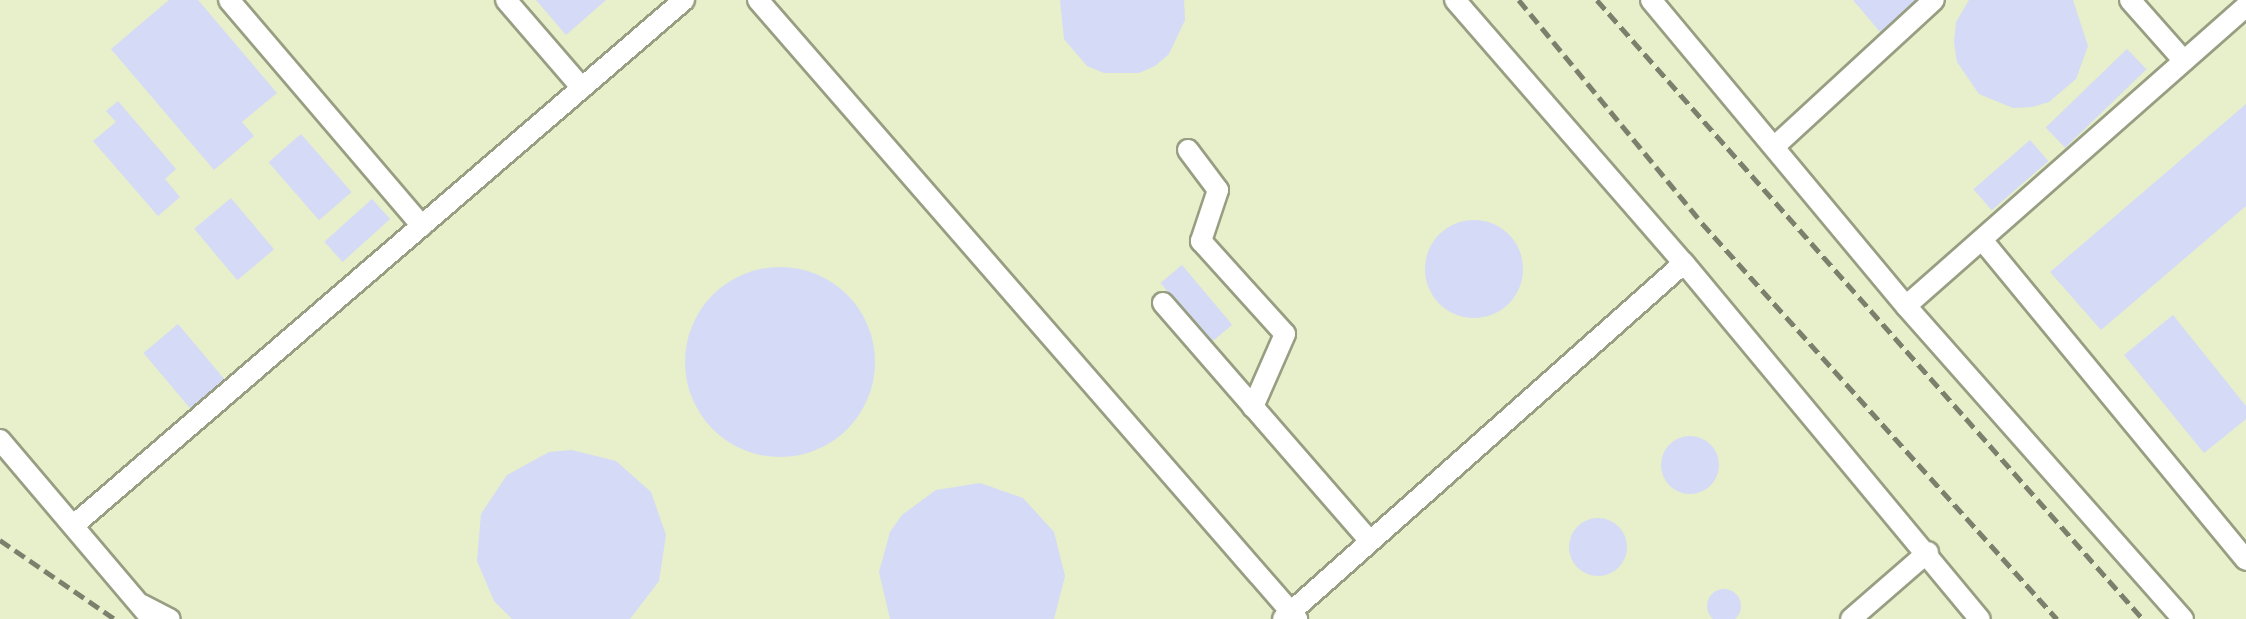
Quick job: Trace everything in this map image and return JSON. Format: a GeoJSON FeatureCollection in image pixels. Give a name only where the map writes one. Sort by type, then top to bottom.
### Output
{"type":"FeatureCollection","features":[{"type":"Feature","properties":{"kind":"lane"},"geometry":{"type":"LineString","coordinates":[[228,0],[422,226]]}},
{"type":"Feature","properties":{"kind":"lane"},"geometry":{"type":"LineString","coordinates":[[506,0],[582,88]]}},
{"type":"Feature","properties":{"kind":"lane"},"geometry":{"type":"LineString","coordinates":[[74,525],[684,0]]}},
{"type":"Feature","properties":{"kind":"lane"},"geometry":{"type":"LineString","coordinates":[[758,0],[1290,617],[1370,541],[1684,263]]}},
{"type":"Feature","properties":{"kind":"lane"},"geometry":{"type":"LineString","coordinates":[[1455,0],[1684,263],[1928,552],[1980,619]]}},
{"type":"Feature","properties":{"kind":"lane"},"geometry":{"type":"LineString","coordinates":[[1651,0],[1906,306],[2183,619]]}},
{"type":"Feature","properties":{"kind":"lane"},"geometry":{"type":"LineString","coordinates":[[1774,147],[1934,0]]}},
{"type":"Feature","properties":{"kind":"lane"},"geometry":{"type":"LineString","coordinates":[[2130,0],[2184,61]]}},
{"type":"Feature","properties":{"kind":"lane"},"geometry":{"type":"LineString","coordinates":[[1906,306],[1983,241],[2246,6]]}},
{"type":"Feature","properties":{"kind":"lane"},"geometry":{"type":"LineString","coordinates":[[1188,150],[1218,190],[1201,241],[1285,334],[1253,407]]}},
{"type":"Feature","properties":{"kind":"lane"},"geometry":{"type":"LineString","coordinates":[[1983,241],[2246,561]]}},
{"type":"Feature","properties":{"kind":"lane"},"geometry":{"type":"LineString","coordinates":[[1162,303],[1370,541]]}},
{"type":"Feature","properties":{"kind":"lane"},"geometry":{"type":"LineString","coordinates":[[0,440],[152,619]]}},
{"type":"Feature","properties":{"kind":"lane"},"geometry":{"type":"LineString","coordinates":[[1851,619],[1928,552]]}},
{"type":"Feature","properties":{"kind":"lane"},"geometry":{"type":"LineString","coordinates":[[137,602],[170,619]]}},
{"type":"Feature","properties":{"kind":"shaded area"},"geometry":{"type":"Polygon","coordinates":[[[0,0],[2246,0],[2246,619],[0,619],[0,0]]]}},
{"type":"Feature","properties":{"kind":"building"},"geometry":{"type":"Polygon","coordinates":[[[169,0],[198,0],[277,93],[242,122],[254,136],[214,170],[111,49],[169,0]]]}},
{"type":"Feature","properties":{"kind":"building"},"geometry":{"type":"Polygon","coordinates":[[[536,0],[606,0],[566,35],[536,0]]]}},
{"type":"Feature","properties":{"kind":"building"},"geometry":{"type":"Polygon","coordinates":[[[1060,0],[1184,0],[1185,20],[1169,54],[1155,66],[1139,73],[1104,73],[1087,66],[1064,39],[1060,0]]]}},
{"type":"Feature","properties":{"kind":"building"},"geometry":{"type":"Polygon","coordinates":[[[1853,0],[1920,0],[1881,33],[1853,0]]]}},
{"type":"Feature","properties":{"kind":"building"},"geometry":{"type":"Polygon","coordinates":[[[1969,0],[2073,0],[2088,46],[2076,79],[2049,102],[2032,107],[2013,108],[1979,94],[1957,62],[1954,43],[1956,22],[1969,0]]]}},
{"type":"Feature","properties":{"kind":"building"},"geometry":{"type":"Polygon","coordinates":[[[2127,49],[2146,69],[2065,148],[2046,127],[2127,49]]]}},
{"type":"Feature","properties":{"kind":"building"},"geometry":{"type":"Polygon","coordinates":[[[118,101],[176,169],[165,179],[180,197],[158,216],[93,141],[116,122],[106,111],[118,101]]]}},
{"type":"Feature","properties":{"kind":"building"},"geometry":{"type":"Polygon","coordinates":[[[2246,104],[2246,206],[2101,330],[2050,272],[2246,104]]]}},
{"type":"Feature","properties":{"kind":"building"},"geometry":{"type":"Polygon","coordinates":[[[301,134],[352,192],[319,220],[269,162],[301,134]]]}},
{"type":"Feature","properties":{"kind":"building"},"geometry":{"type":"Polygon","coordinates":[[[2030,140],[2048,161],[1992,210],[1973,189],[2030,140]]]}},
{"type":"Feature","properties":{"kind":"building"},"geometry":{"type":"Polygon","coordinates":[[[231,198],[274,249],[237,280],[194,229],[231,198]]]}},
{"type":"Feature","properties":{"kind":"building"},"geometry":{"type":"Polygon","coordinates":[[[372,199],[390,219],[343,262],[324,242],[372,199]]]}},
{"type":"Feature","properties":{"kind":"building"},"geometry":{"type":"Polygon","coordinates":[[[1474,220],[1493,224],[1508,235],[1519,250],[1523,269],[1519,288],[1508,303],[1493,314],[1474,318],[1455,314],[1440,303],[1429,288],[1425,269],[1429,250],[1440,235],[1455,224],[1474,220]]]}},
{"type":"Feature","properties":{"kind":"building"},"geometry":{"type":"Polygon","coordinates":[[[1182,265],[1232,325],[1211,343],[1161,283],[1182,265]]]}},
{"type":"Feature","properties":{"kind":"building"},"geometry":{"type":"Polygon","coordinates":[[[780,267],[816,274],[833,283],[847,295],[859,309],[868,326],[875,362],[868,398],[859,415],[847,429],[833,441],[816,450],[780,457],[744,450],[727,441],[713,429],[701,415],[692,398],[685,362],[692,326],[701,309],[713,295],[727,283],[744,274],[780,267]]]}},
{"type":"Feature","properties":{"kind":"building"},"geometry":{"type":"Polygon","coordinates":[[[2173,315],[2246,406],[2246,419],[2204,453],[2124,355],[2173,315]]]}},
{"type":"Feature","properties":{"kind":"building"},"geometry":{"type":"Polygon","coordinates":[[[178,324],[226,381],[191,410],[144,353],[178,324]]]}},
{"type":"Feature","properties":{"kind":"building"},"geometry":{"type":"Polygon","coordinates":[[[1684,436],[1696,436],[1711,444],[1719,459],[1719,471],[1711,486],[1696,494],[1684,494],[1669,486],[1661,471],[1661,459],[1669,444],[1684,436]]]}},
{"type":"Feature","properties":{"kind":"building"},"geometry":{"type":"Polygon","coordinates":[[[572,450],[616,461],[651,492],[666,535],[659,581],[630,619],[512,619],[494,601],[477,561],[481,514],[507,475],[549,452],[572,450]]]}},
{"type":"Feature","properties":{"kind":"building"},"geometry":{"type":"Polygon","coordinates":[[[980,483],[1023,498],[1054,532],[1065,576],[1054,619],[890,619],[879,572],[890,532],[902,515],[936,490],[980,483]]]}},
{"type":"Feature","properties":{"kind":"building"},"geometry":{"type":"Polygon","coordinates":[[[1592,518],[1604,518],[1614,522],[1623,531],[1627,553],[1619,568],[1604,576],[1592,576],[1582,572],[1573,563],[1569,553],[1569,541],[1573,531],[1582,522],[1592,518]]]}},
{"type":"Feature","properties":{"kind":"building"},"geometry":{"type":"Polygon","coordinates":[[[1724,589],[1736,594],[1741,606],[1736,618],[1724,623],[1712,618],[1707,606],[1712,594],[1724,589]]]}},
{"type":"Feature","properties":{"kind":"railway"},"geometry":{"type":"LineString","coordinates":[[1519,0],[1702,223],[2057,619]]}},
{"type":"Feature","properties":{"kind":"railway"},"geometry":{"type":"LineString","coordinates":[[1597,0],[2143,619]]}},
{"type":"Feature","properties":{"kind":"railway"},"geometry":{"type":"LineString","coordinates":[[0,540],[115,619]]}}]}
